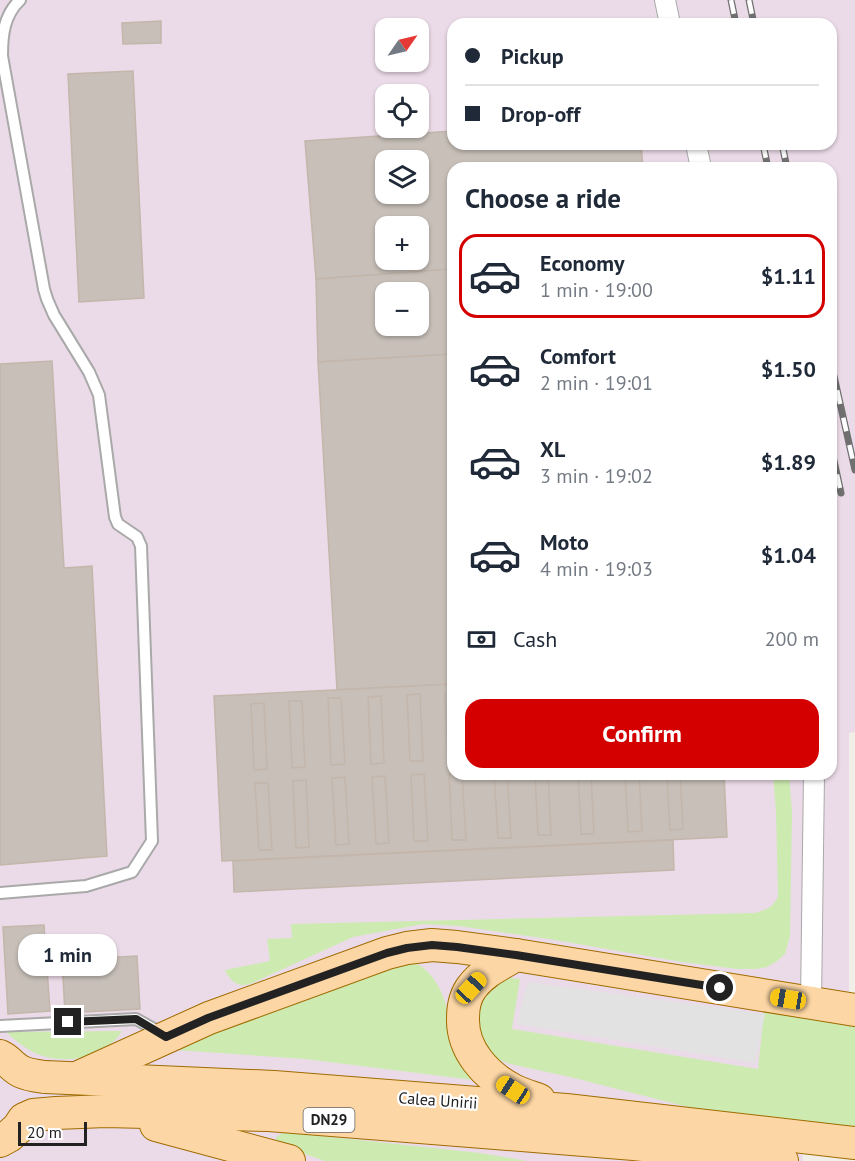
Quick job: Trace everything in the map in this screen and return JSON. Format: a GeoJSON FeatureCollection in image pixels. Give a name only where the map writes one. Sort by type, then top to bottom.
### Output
{"type":"FeatureCollection","features":[{"type":"Feature","properties":{"kind":"main road"},"geometry":{"type":"LineString","coordinates":[[78,1078],[208,1018],[376,957],[407,948],[432,945],[516,955],[855,1010]]}},
{"type":"Feature","properties":{"kind":"main road"},"geometry":{"type":"LineString","coordinates":[[516,955],[484,974],[471,988],[464,1006],[463,1025],[467,1042],[475,1058],[488,1074],[513,1090],[566,1110]]}},
{"type":"Feature","properties":{"kind":"main road","name":"Calea Unirii"},"geometry":{"type":"LineString","coordinates":[[10,1064],[33,1075],[274,1087],[566,1110],[855,1143]]}},
{"type":"Feature","properties":{"kind":"main road"},"geometry":{"type":"LineString","coordinates":[[106,1111],[290,1161]]}},
{"type":"Feature","properties":{"kind":"main road","name":"Calea Unirii"},"geometry":{"type":"LineString","coordinates":[[0,1141],[18,1128],[24,1119],[33,1115],[106,1111],[269,1115],[634,1144],[782,1161]]}},
{"type":"Feature","properties":{"kind":"main road"},"geometry":{"type":"LineString","coordinates":[[592,1161],[634,1144]]}},
{"type":"Feature","properties":{"kind":"street"},"geometry":{"type":"LineString","coordinates":[[664,0],[668,18]]}},
{"type":"Feature","properties":{"kind":"street"},"geometry":{"type":"LineString","coordinates":[[811,1002],[814,780]]}},
{"type":"Feature","properties":{"kind":"lane"},"geometry":{"type":"LineString","coordinates":[[0,893],[86,886],[132,872],[152,841],[141,546],[137,537],[118,524],[115,517],[99,395],[89,372],[47,299],[1,54],[5,22],[11,10],[20,0]]}},
{"type":"Feature","properties":{"kind":"lane"},"geometry":{"type":"LineString","coordinates":[[0,1026],[136,1019],[166,1037]]}},
{"type":"Feature","properties":{"kind":"shaded area"},"geometry":{"type":"Polygon","coordinates":[[[0,0],[855,0],[855,732],[849,733],[849,994],[794,1058],[803,1161],[0,1161],[0,0]]]}},
{"type":"Feature","properties":{"kind":"shaded area"},"geometry":{"type":"Polygon","coordinates":[[[528,982],[765,1014],[755,1063],[517,1024],[528,982]]]}},
{"type":"Feature","properties":{"kind":"green space"},"geometry":{"type":"Polygon","coordinates":[[[773,780],[789,780],[792,813],[790,936],[785,954],[767,967],[737,969],[549,939],[458,926],[423,924],[353,937],[250,984],[236,983],[225,970],[270,961],[267,939],[292,938],[291,924],[763,911],[772,905],[778,896],[773,780]]]}},
{"type":"Feature","properties":{"kind":"green space"},"geometry":{"type":"Polygon","coordinates":[[[403,961],[423,967],[437,984],[446,1004],[451,1045],[473,1080],[305,1059],[161,1049],[403,961]]]}},
{"type":"Feature","properties":{"kind":"green space"},"geometry":{"type":"Polygon","coordinates":[[[511,978],[520,979],[512,1029],[758,1069],[764,1010],[855,1026],[855,1131],[692,1108],[497,1059],[483,1044],[478,1026],[479,1004],[498,981],[511,978]]]}},
{"type":"Feature","properties":{"kind":"green space"},"geometry":{"type":"Polygon","coordinates":[[[122,1031],[114,1041],[94,1054],[69,1059],[57,1059],[33,1052],[6,1032],[122,1031]]]}},
{"type":"Feature","properties":{"kind":"green space"},"geometry":{"type":"Polygon","coordinates":[[[284,1132],[480,1153],[527,1161],[325,1161],[279,1145],[276,1137],[284,1132]]]}},
{"type":"Feature","properties":{"kind":"building"},"geometry":{"type":"Polygon","coordinates":[[[161,21],[161,43],[123,44],[122,23],[161,21]]]}},
{"type":"Feature","properties":{"kind":"building"},"geometry":{"type":"Polygon","coordinates":[[[133,71],[144,298],[79,302],[68,74],[133,71]]]}},
{"type":"Feature","properties":{"kind":"building"},"geometry":{"type":"Polygon","coordinates":[[[447,131],[447,150],[642,150],[642,162],[447,162],[447,269],[316,279],[305,141],[375,136],[429,138],[429,133],[447,131]]]}},
{"type":"Feature","properties":{"kind":"building"},"geometry":{"type":"Polygon","coordinates":[[[447,269],[447,354],[318,362],[316,279],[447,269]]]}},
{"type":"Feature","properties":{"kind":"building"},"geometry":{"type":"Polygon","coordinates":[[[447,354],[447,684],[337,690],[318,362],[447,354]]]}},
{"type":"Feature","properties":{"kind":"building"},"geometry":{"type":"Polygon","coordinates":[[[52,361],[64,568],[92,566],[107,856],[0,865],[0,364],[52,361]]]}},
{"type":"Feature","properties":{"kind":"building"},"geometry":{"type":"Polygon","coordinates":[[[447,684],[447,780],[724,780],[727,837],[222,861],[214,696],[447,684]]]}},
{"type":"Feature","properties":{"kind":"building"},"geometry":{"type":"Polygon","coordinates":[[[420,694],[423,761],[410,761],[407,695],[420,694]]]}},
{"type":"Feature","properties":{"kind":"building"},"geometry":{"type":"Polygon","coordinates":[[[445,694],[447,694],[447,738],[445,694]]]}},
{"type":"Feature","properties":{"kind":"building"},"geometry":{"type":"Polygon","coordinates":[[[381,696],[384,763],[371,764],[368,697],[381,696]]]}},
{"type":"Feature","properties":{"kind":"building"},"geometry":{"type":"Polygon","coordinates":[[[328,698],[341,698],[345,764],[331,765],[328,698]]]}},
{"type":"Feature","properties":{"kind":"building"},"geometry":{"type":"Polygon","coordinates":[[[289,701],[302,701],[305,767],[292,768],[289,701]]]}},
{"type":"Feature","properties":{"kind":"building"},"geometry":{"type":"Polygon","coordinates":[[[264,703],[267,769],[254,770],[251,704],[264,703]]]}},
{"type":"Feature","properties":{"kind":"building"},"geometry":{"type":"Polygon","coordinates":[[[424,774],[428,841],[414,841],[411,775],[424,774]]]}},
{"type":"Feature","properties":{"kind":"building"},"geometry":{"type":"Polygon","coordinates":[[[385,776],[389,843],[376,844],[372,777],[385,776]]]}},
{"type":"Feature","properties":{"kind":"building"},"geometry":{"type":"Polygon","coordinates":[[[345,777],[349,844],[336,845],[332,778],[345,777]]]}},
{"type":"Feature","properties":{"kind":"building"},"geometry":{"type":"Polygon","coordinates":[[[306,780],[309,847],[296,848],[293,781],[306,780]]]}},
{"type":"Feature","properties":{"kind":"building"},"geometry":{"type":"Polygon","coordinates":[[[449,780],[462,780],[466,840],[452,840],[449,780]]]}},
{"type":"Feature","properties":{"kind":"building"},"geometry":{"type":"Polygon","coordinates":[[[494,780],[507,780],[511,838],[498,838],[494,780]]]}},
{"type":"Feature","properties":{"kind":"building"},"geometry":{"type":"Polygon","coordinates":[[[535,780],[548,780],[551,835],[538,835],[535,780]]]}},
{"type":"Feature","properties":{"kind":"building"},"geometry":{"type":"Polygon","coordinates":[[[578,780],[591,780],[594,834],[581,834],[578,780]]]}},
{"type":"Feature","properties":{"kind":"building"},"geometry":{"type":"Polygon","coordinates":[[[625,780],[639,780],[642,831],[628,832],[625,780]]]}},
{"type":"Feature","properties":{"kind":"building"},"geometry":{"type":"Polygon","coordinates":[[[667,780],[680,780],[683,829],[670,830],[667,780]]]}},
{"type":"Feature","properties":{"kind":"building"},"geometry":{"type":"Polygon","coordinates":[[[255,783],[268,783],[272,850],[259,850],[255,783]]]}},
{"type":"Feature","properties":{"kind":"building"},"geometry":{"type":"Polygon","coordinates":[[[673,840],[674,870],[234,892],[233,861],[673,840]]]}},
{"type":"Feature","properties":{"kind":"building"},"geometry":{"type":"Polygon","coordinates":[[[44,925],[50,1011],[8,1014],[3,927],[44,925]]]}},
{"type":"Feature","properties":{"kind":"building"},"geometry":{"type":"Polygon","coordinates":[[[137,956],[140,1009],[65,1013],[62,960],[137,956]]]}},
{"type":"Feature","properties":{"kind":"railway"},"geometry":{"type":"LineString","coordinates":[[731,0],[735,18]]}},
{"type":"Feature","properties":{"kind":"railway"},"geometry":{"type":"LineString","coordinates":[[749,0],[753,18]]}},
{"type":"Feature","properties":{"kind":"railway"},"geometry":{"type":"LineString","coordinates":[[764,150],[767,162]]}},
{"type":"Feature","properties":{"kind":"railway"},"geometry":{"type":"LineString","coordinates":[[783,150],[786,162]]}},
{"type":"Feature","properties":{"kind":"railway"},"geometry":{"type":"LineString","coordinates":[[837,390],[855,470]]}},
{"type":"Feature","properties":{"kind":"railway"},"geometry":{"type":"LineString","coordinates":[[837,475],[841,493]]}},
{"type":"Feature","properties":{"kind":"route"},"geometry":{"type":"LineString","coordinates":[[68,1022],[136,1019],[166,1037],[208,1018],[387,953],[432,945],[516,955],[720,988]]}}]}
